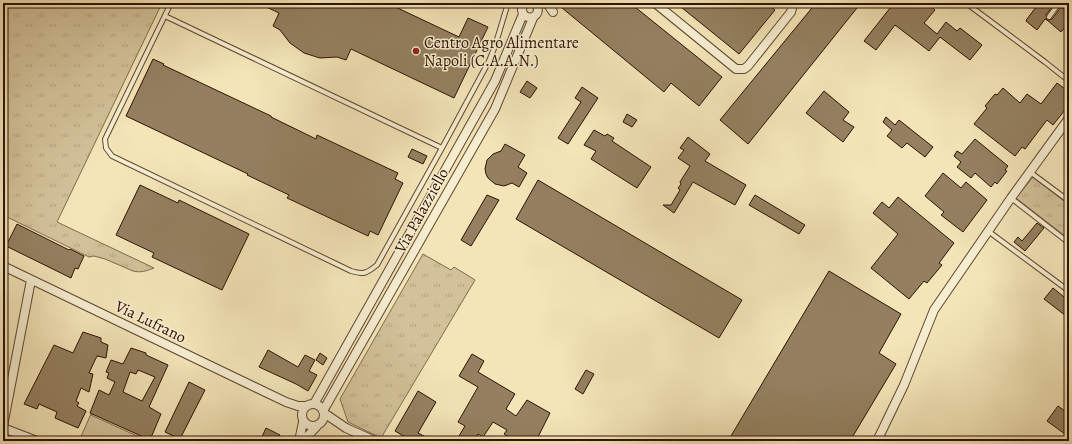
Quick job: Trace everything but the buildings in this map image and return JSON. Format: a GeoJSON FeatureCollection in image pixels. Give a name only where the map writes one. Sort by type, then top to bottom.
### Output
{"type":"FeatureCollection","features":[{"type":"Feature","properties":{"kind":"street","name":"Via Palazziello"},"geometry":{"type":"LineString","coordinates":[[310,405],[495,81],[523,14],[522,9],[525,3]]}},
{"type":"Feature","properties":{"kind":"street"},"geometry":{"type":"LineString","coordinates":[[547,3],[553,12]]}},
{"type":"Feature","properties":{"kind":"street"},"geometry":{"type":"LineString","coordinates":[[655,3],[738,70],[748,66],[792,12],[790,3]]}},
{"type":"Feature","properties":{"kind":"street","name":"Via Palazziello"},"geometry":{"type":"LineString","coordinates":[[324,412],[495,109],[536,9]]}},
{"type":"Feature","properties":{"kind":"street"},"geometry":{"type":"LineString","coordinates":[[523,14],[527,18],[536,9]]}},
{"type":"Feature","properties":{"kind":"street"},"geometry":{"type":"LineString","coordinates":[[877,441],[904,386],[934,310],[1011,198],[1068,122]]}},
{"type":"Feature","properties":{"kind":"street","name":"Via Lufrano"},"geometry":{"type":"LineString","coordinates":[[3,266],[286,402]]}},
{"type":"Feature","properties":{"kind":"street"},"geometry":{"type":"LineString","coordinates":[[31,280],[3,427],[37,441]]}},
{"type":"Feature","properties":{"kind":"street"},"geometry":{"type":"LineString","coordinates":[[286,402],[309,426],[319,425],[346,428]]}},
{"type":"Feature","properties":{"kind":"street"},"geometry":{"type":"LineString","coordinates":[[286,402],[298,406],[320,406],[331,420],[375,441]]}},
{"type":"Feature","properties":{"kind":"street"},"geometry":{"type":"LineString","coordinates":[[298,441],[302,412],[310,405]]}},
{"type":"Feature","properties":{"kind":"street"},"geometry":{"type":"LineString","coordinates":[[303,441],[319,425],[324,417],[324,412]]}},
{"type":"Feature","properties":{"kind":"lane"},"geometry":{"type":"LineString","coordinates":[[171,3],[105,139],[106,148],[112,156],[351,271],[362,274],[368,272],[377,265],[489,62],[508,3]]}},
{"type":"Feature","properties":{"kind":"lane"},"geometry":{"type":"LineString","coordinates":[[966,3],[1069,81]]}},
{"type":"Feature","properties":{"kind":"lane"},"geometry":{"type":"LineString","coordinates":[[1049,17],[1059,3]]}},
{"type":"Feature","properties":{"kind":"lane"},"geometry":{"type":"LineString","coordinates":[[165,16],[442,148]]}},
{"type":"Feature","properties":{"kind":"lane"},"geometry":{"type":"LineString","coordinates":[[1030,172],[1069,201]]}},
{"type":"Feature","properties":{"kind":"lane"},"geometry":{"type":"LineString","coordinates":[[1011,198],[1069,243]]}},
{"type":"Feature","properties":{"kind":"lane"},"geometry":{"type":"LineString","coordinates":[[988,231],[1069,292]]}},
{"type":"Feature","properties":{"kind":"green space"},"geometry":{"type":"Polygon","coordinates":[[[3,3],[162,3],[57,222],[154,268],[136,272],[105,259],[94,256],[89,257],[3,215],[3,3]]]}},
{"type":"Feature","properties":{"kind":"green space"},"geometry":{"type":"Polygon","coordinates":[[[1033,177],[1069,205],[1069,239],[1016,198],[1033,177]]]}},
{"type":"Feature","properties":{"kind":"green space"},"geometry":{"type":"Polygon","coordinates":[[[423,254],[451,270],[454,267],[475,280],[381,438],[348,422],[340,399],[423,254]]]}},
{"type":"Feature","properties":{"kind":"green space"},"geometry":{"type":"Polygon","coordinates":[[[91,415],[148,441],[79,441],[91,415]]]}},
{"type":"Feature","properties":{"kind":"place","name":"Centro Agro Alimentare Napoli (C.A.A.N.)"},"geometry":{"type":"Point","coordinates":[416,51]}}]}
